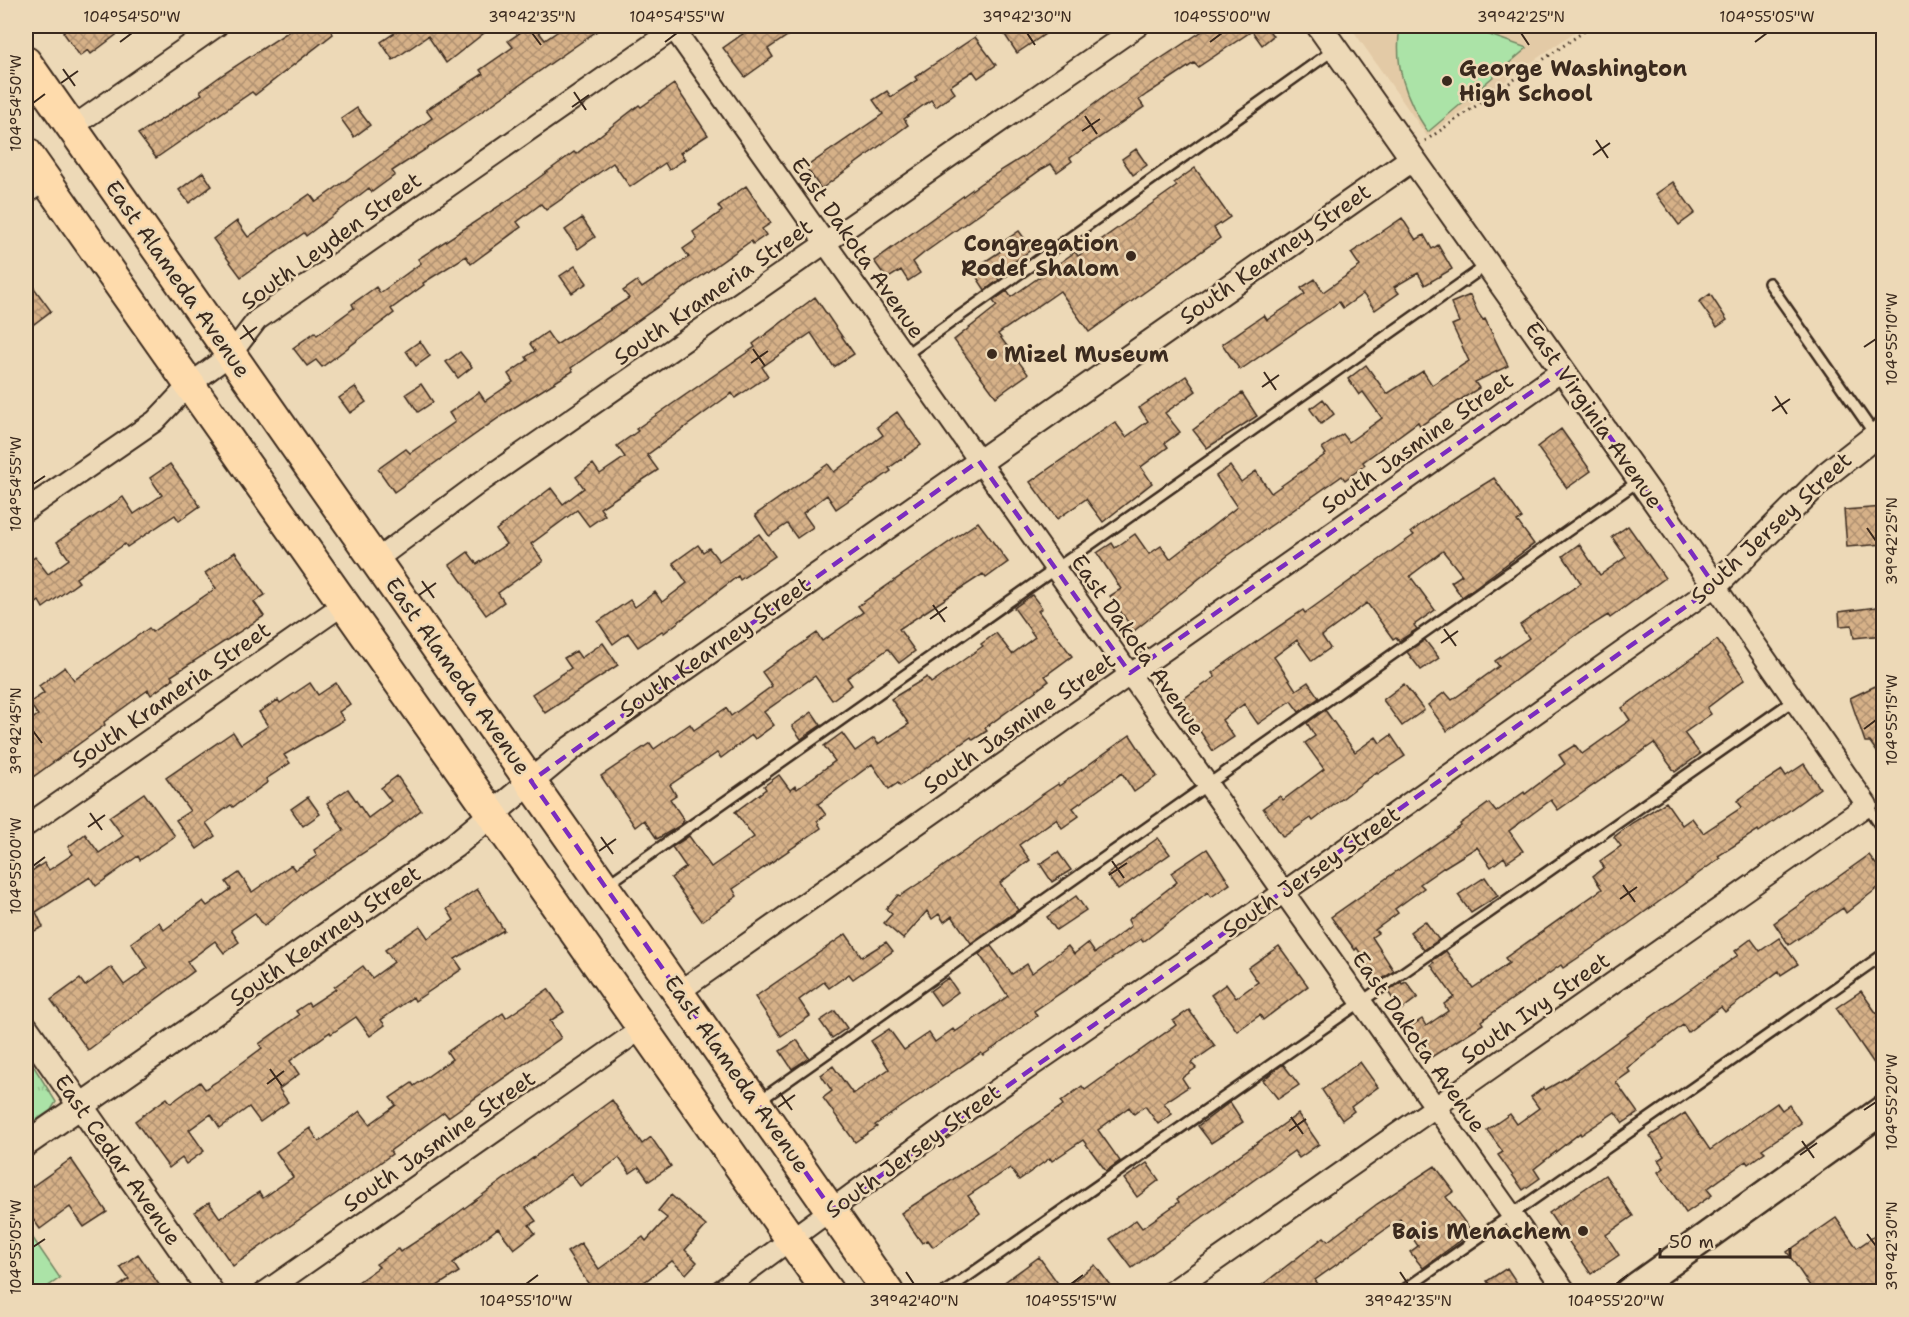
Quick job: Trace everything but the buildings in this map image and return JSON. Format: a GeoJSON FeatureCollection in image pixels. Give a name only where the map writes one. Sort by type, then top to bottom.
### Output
{"type":"FeatureCollection","features":[{"type":"Feature","properties":{"kind":"main road","name":"East Alameda Avenue"},"geometry":{"type":"LineString","coordinates":[[26,62],[606,885],[888,1292]]}},
{"type":"Feature","properties":{"kind":"main road"},"geometry":{"type":"LineString","coordinates":[[26,152],[36,187],[189,385],[828,1292]]}},
{"type":"Feature","properties":{"kind":"main road"},"geometry":{"type":"LineString","coordinates":[[1629,1292],[1884,1109]]}},
{"type":"Feature","properties":{"kind":"street"},"geometry":{"type":"LineString","coordinates":[[71,128],[217,26]]}},
{"type":"Feature","properties":{"kind":"street","name":"East Dakota Avenue"},"geometry":{"type":"LineString","coordinates":[[674,26],[1566,1292]]}},
{"type":"Feature","properties":{"kind":"street","name":"South Leyden Street"},"geometry":{"type":"LineString","coordinates":[[26,510],[155,421],[189,385],[231,354],[257,320],[674,26]]}},
{"type":"Feature","properties":{"kind":"street","name":"South Krameria Street"},"geometry":{"type":"LineString","coordinates":[[376,560],[478,484],[1138,26]]}},
{"type":"Feature","properties":{"kind":"street","name":"East Virginia Avenue"},"geometry":{"type":"LineString","coordinates":[[1319,26],[1867,805]]}},
{"type":"Feature","properties":{"kind":"street","name":"South Kearney Street"},"geometry":{"type":"LineString","coordinates":[[26,1144],[449,850],[570,749],[1412,159]]}},
{"type":"Feature","properties":{"kind":"street","name":"South Jasmine Street"},"geometry":{"type":"LineString","coordinates":[[680,991],[1563,370]]}},
{"type":"Feature","properties":{"kind":"street","name":"South Jersey Street"},"geometry":{"type":"LineString","coordinates":[[719,1292],[966,1112],[1284,892],[1715,586],[1827,474],[1879,432]]}},
{"type":"Feature","properties":{"kind":"street","name":"South Krameria Street"},"geometry":{"type":"LineString","coordinates":[[26,826],[344,604]]}},
{"type":"Feature","properties":{"kind":"street","name":"South Ivy Street"},"geometry":{"type":"LineString","coordinates":[[1170,1292],[1867,805]]}},
{"type":"Feature","properties":{"kind":"street","name":"East Cedar Avenue"},"geometry":{"type":"LineString","coordinates":[[26,1028],[211,1292]]}},
{"type":"Feature","properties":{"kind":"street","name":"South Jasmine Street"},"geometry":{"type":"LineString","coordinates":[[265,1292],[641,1029]]}},
{"type":"Feature","properties":{"kind":"lane"},"geometry":{"type":"LineString","coordinates":[[905,355],[1335,50]]}},
{"type":"Feature","properties":{"kind":"lane"},"geometry":{"type":"LineString","coordinates":[[606,885],[1487,264]]}},
{"type":"Feature","properties":{"kind":"lane"},"geometry":{"type":"LineString","coordinates":[[1769,283],[1879,432]]}},
{"type":"Feature","properties":{"kind":"lane"},"geometry":{"type":"LineString","coordinates":[[757,1102],[1640,480]]}},
{"type":"Feature","properties":{"kind":"lane"},"geometry":{"type":"LineString","coordinates":[[945,1292],[1794,700]]}},
{"type":"Feature","properties":{"kind":"lane"},"geometry":{"type":"LineString","coordinates":[[1867,805],[1884,832]]}},
{"type":"Feature","properties":{"kind":"lane"},"geometry":{"type":"LineString","coordinates":[[1401,1292],[1884,954]]}},
{"type":"Feature","properties":{"kind":"path"},"geometry":{"type":"LineString","coordinates":[[1412,159],[1420,144],[1592,26]]}},
{"type":"Feature","properties":{"kind":"highlighted area"},"geometry":{"type":"Polygon","coordinates":[[[1563,370],[1715,586],[832,1210],[531,781],[979,461],[1130,673],[1563,370]]]}},
{"type":"Feature","properties":{"kind":"shaded area","name":"George Washington High School"},"geometry":{"type":"Polygon","coordinates":[[[1350,26],[1583,26],[1427,136],[1350,26]]]}},
{"type":"Feature","properties":{"kind":"green space","name":"George Washington High School"},"geometry":{"type":"Polygon","coordinates":[[[1400,26],[1464,26],[1527,48],[1428,132],[1413,107],[1403,81],[1399,55],[1400,26]]]}},
{"type":"Feature","properties":{"kind":"green space"},"geometry":{"type":"Polygon","coordinates":[[[26,1054],[56,1102],[51,1110],[26,1127],[26,1054]]]}},
{"type":"Feature","properties":{"kind":"green space"},"geometry":{"type":"Polygon","coordinates":[[[26,1228],[60,1278],[41,1291],[26,1291],[26,1228]]]}},
{"type":"Feature","properties":{"kind":"place","name":"George Washington High School"},"geometry":{"type":"Point","coordinates":[1447,81]}},
{"type":"Feature","properties":{"kind":"place","name":"Congregation Rodef Shalom"},"geometry":{"type":"Point","coordinates":[1131,256]}},
{"type":"Feature","properties":{"kind":"place","name":"Mizel Museum"},"geometry":{"type":"Point","coordinates":[992,354]}},
{"type":"Feature","properties":{"kind":"place","name":"Bais Menachem"},"geometry":{"type":"Point","coordinates":[1583,1231]}}]}
